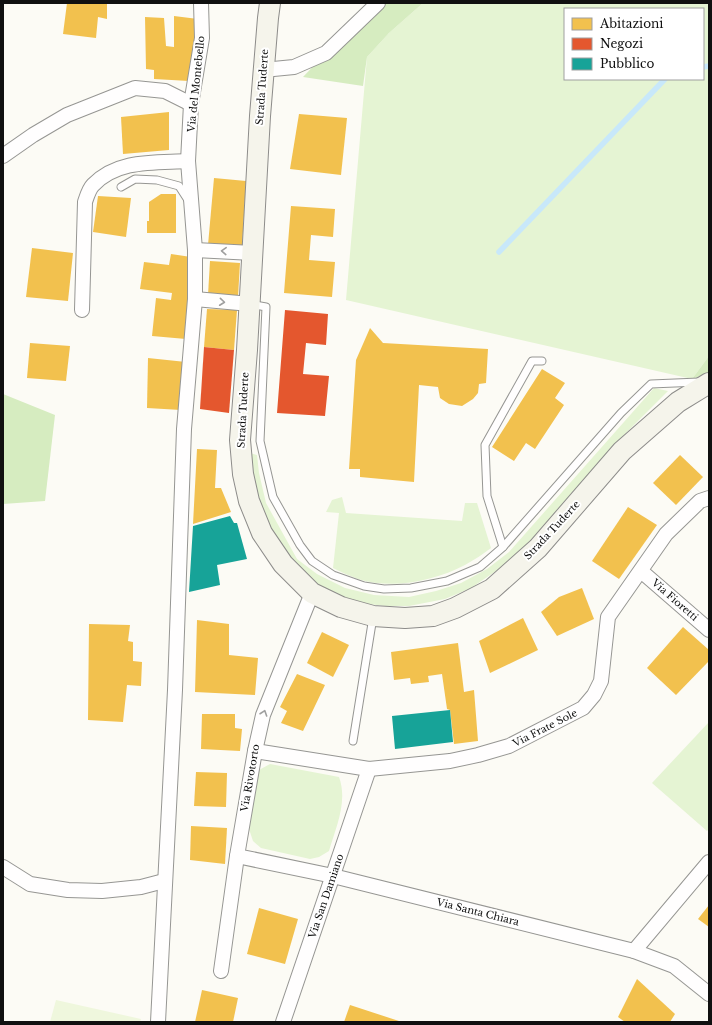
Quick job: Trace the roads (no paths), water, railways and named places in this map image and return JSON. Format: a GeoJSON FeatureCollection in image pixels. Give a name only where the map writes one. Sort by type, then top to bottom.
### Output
{"type":"FeatureCollection","features":[{"type":"Feature","properties":{"kind":"main road","name":"Strada Tuderte"},"geometry":{"type":"LineString","coordinates":[[270,3],[263,70],[250,304],[256,351],[250,441],[243,474],[249,501],[262,533],[283,564],[312,593],[341,607],[373,616],[405,618],[433,616],[455,608],[492,589],[538,548],[622,451],[678,402],[709,382]]}},
{"type":"Feature","properties":{"kind":"street","name":"Via del Montebello"},"geometry":{"type":"LineString","coordinates":[[158,1022],[164,880],[175,690],[184,429],[195,299],[194,250],[188,161],[191,104],[202,38],[201,3]]}},
{"type":"Feature","properties":{"kind":"street"},"geometry":{"type":"LineString","coordinates":[[263,70],[294,67],[326,53],[378,3]]}},
{"type":"Feature","properties":{"kind":"street"},"geometry":{"type":"LineString","coordinates":[[3,156],[33,135],[67,115],[136,88],[166,91],[191,104]]}},
{"type":"Feature","properties":{"kind":"street"},"geometry":{"type":"LineString","coordinates":[[82,310],[85,202],[92,186],[108,173],[132,164],[188,161]]}},
{"type":"Feature","properties":{"kind":"street"},"geometry":{"type":"LineString","coordinates":[[194,250],[253,253]]}},
{"type":"Feature","properties":{"kind":"street"},"geometry":{"type":"LineString","coordinates":[[195,299],[250,304]]}},
{"type":"Feature","properties":{"kind":"street","name":"Via Frate Sole"},"geometry":{"type":"LineString","coordinates":[[254,751],[369,769],[450,762],[509,746],[583,708],[594,695],[600,681],[608,617],[666,534],[700,501],[709,498]]}},
{"type":"Feature","properties":{"kind":"street","name":"Via Fioretti"},"geometry":{"type":"LineString","coordinates":[[641,571],[709,630]]}},
{"type":"Feature","properties":{"kind":"street","name":"Via Rivotorto"},"geometry":{"type":"LineString","coordinates":[[221,971],[237,856],[254,751],[263,715],[312,593]]}},
{"type":"Feature","properties":{"kind":"street","name":"Via San Damiano"},"geometry":{"type":"LineString","coordinates":[[284,1022],[369,769]]}},
{"type":"Feature","properties":{"kind":"street","name":"Via Santa Chiara"},"geometry":{"type":"LineString","coordinates":[[237,856],[333,876],[634,951],[674,966],[709,994]]}},
{"type":"Feature","properties":{"kind":"street"},"geometry":{"type":"LineString","coordinates":[[634,951],[709,862]]}},
{"type":"Feature","properties":{"kind":"street"},"geometry":{"type":"LineString","coordinates":[[3,867],[30,884],[68,890],[102,891],[141,887],[164,880]]}},
{"type":"Feature","properties":{"kind":"lane"},"geometry":{"type":"LineString","coordinates":[[121,187],[135,179],[157,180],[179,186],[191,206]]}},
{"type":"Feature","properties":{"kind":"lane"},"geometry":{"type":"LineString","coordinates":[[503,547],[487,496],[484,445],[532,361],[542,361]]}},
{"type":"Feature","properties":{"kind":"lane"},"geometry":{"type":"LineString","coordinates":[[250,441],[286,521],[300,545],[312,561],[333,575],[364,586],[384,589],[411,588],[447,581],[480,567],[503,547],[621,413],[651,384],[709,382]]}},
{"type":"Feature","properties":{"kind":"lane"},"geometry":{"type":"LineString","coordinates":[[353,741],[373,616]]}},
{"type":"Feature","properties":{"kind":"waterway"},"geometry":{"type":"LineString","coordinates":[[704,67],[709,66]]}},
{"type":"Feature","properties":{"kind":"waterway"},"geometry":{"type":"LineString","coordinates":[[499,252],[664,80]]}}]}
